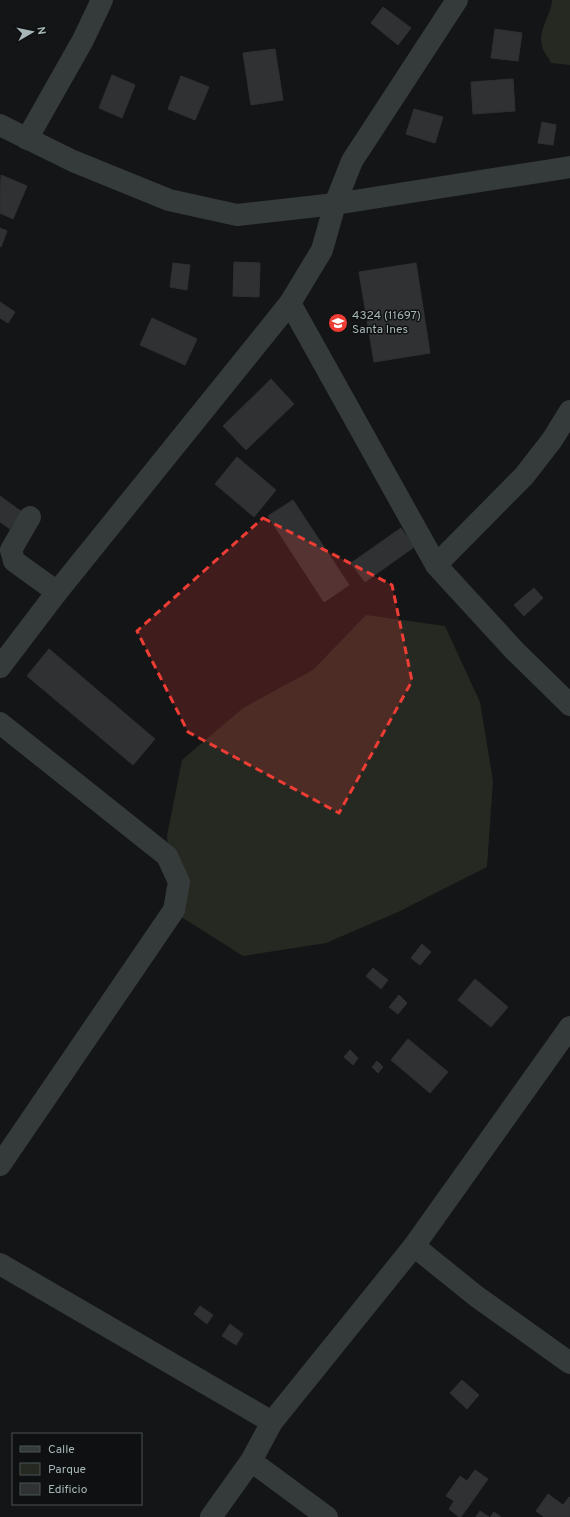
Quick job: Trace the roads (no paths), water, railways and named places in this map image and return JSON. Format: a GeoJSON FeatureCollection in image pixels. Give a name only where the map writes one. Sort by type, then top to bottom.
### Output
{"type":"FeatureCollection","features":[{"type":"Feature","properties":{"kind":"street"},"geometry":{"type":"LineString","coordinates":[[27,139],[83,40],[102,0]]}},
{"type":"Feature","properties":{"kind":"street"},"geometry":{"type":"LineString","coordinates":[[0,667],[58,592],[290,303],[322,250],[335,204],[352,161],[457,0]]}},
{"type":"Feature","properties":{"kind":"street"},"geometry":{"type":"LineString","coordinates":[[0,126],[73,161],[169,200],[237,215],[335,204],[570,167]]}},
{"type":"Feature","properties":{"kind":"street"},"geometry":{"type":"LineString","coordinates":[[290,303],[436,565],[514,650],[570,705]]}},
{"type":"Feature","properties":{"kind":"street"},"geometry":{"type":"LineString","coordinates":[[436,565],[524,476],[552,440],[570,411]]}},
{"type":"Feature","properties":{"kind":"street"},"geometry":{"type":"LineString","coordinates":[[30,517],[11,550],[14,561],[58,592]]}},
{"type":"Feature","properties":{"kind":"street"},"geometry":{"type":"LineString","coordinates":[[0,723],[167,856],[179,882],[174,910],[0,1164]]}},
{"type":"Feature","properties":{"kind":"street"},"geometry":{"type":"LineString","coordinates":[[212,1517],[251,1461],[272,1422],[414,1246],[570,1027]]}},
{"type":"Feature","properties":{"kind":"street"},"geometry":{"type":"LineString","coordinates":[[414,1246],[476,1296],[570,1363]]}},
{"type":"Feature","properties":{"kind":"street"},"geometry":{"type":"LineString","coordinates":[[0,1264],[272,1422]]}},
{"type":"Feature","properties":{"kind":"street"},"geometry":{"type":"LineString","coordinates":[[251,1461],[327,1517]]}},
{"type":"Feature","properties":{"kind":"place","name":"4324 (11697) Santa Ines"},"geometry":{"type":"Point","coordinates":[338,323]}}]}
